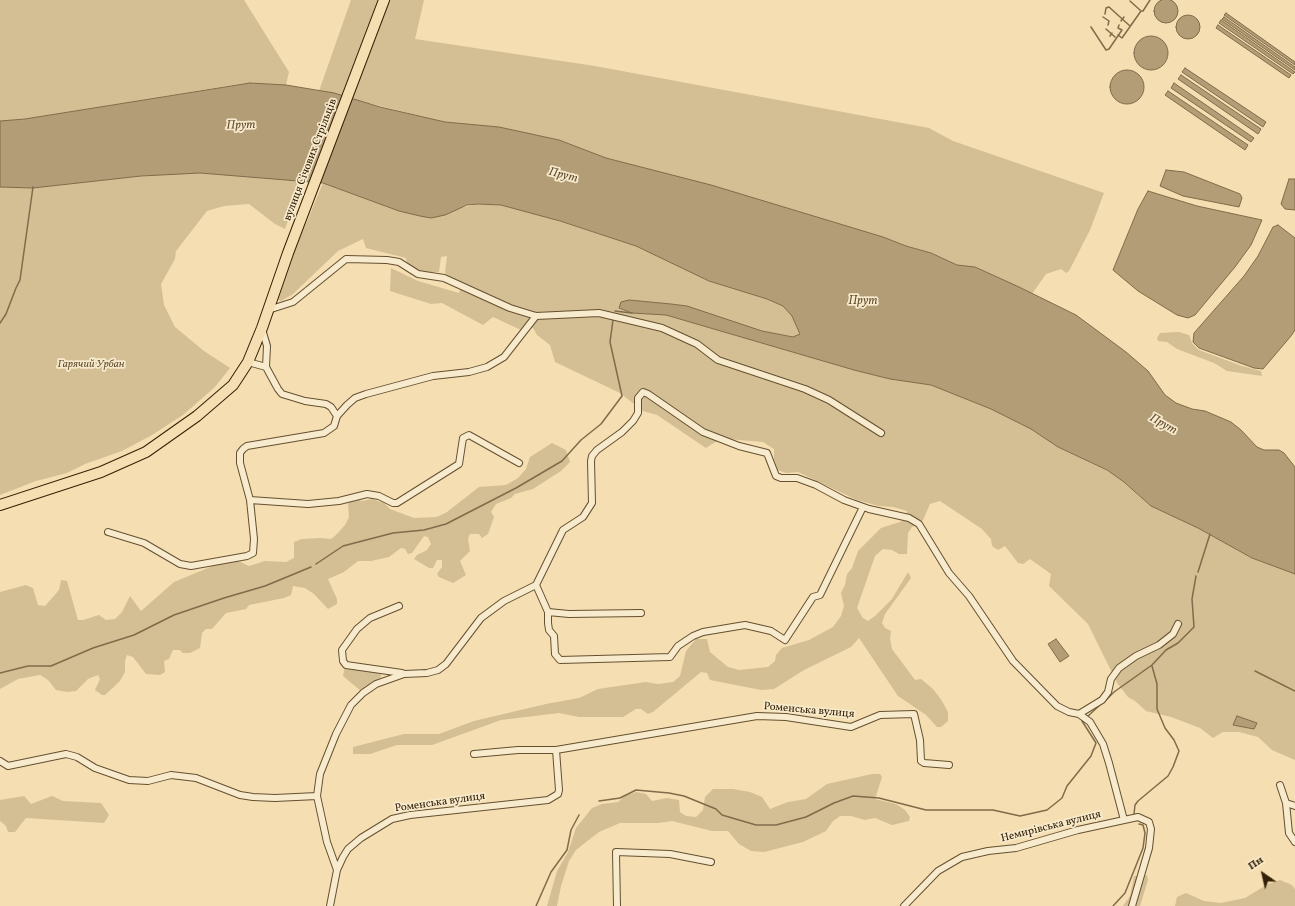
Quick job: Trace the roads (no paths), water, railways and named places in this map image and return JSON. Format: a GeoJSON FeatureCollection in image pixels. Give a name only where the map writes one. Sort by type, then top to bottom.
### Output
{"type":"FeatureCollection","features":[{"type":"Feature","properties":{"kind":"main road","name":"вулиця Січових Стрільців"},"geometry":{"type":"LineString","coordinates":[[0,505],[101,472],[146,452],[222,396],[233,385],[248,362],[262,328],[288,253],[384,0]]}},
{"type":"Feature","properties":{"kind":"street"},"geometry":{"type":"LineString","coordinates":[[268,310],[293,302],[346,259],[399,262],[418,274],[444,278],[510,308],[536,316],[599,313],[662,328],[696,344],[718,360],[805,389],[829,400],[881,433]]}},
{"type":"Feature","properties":{"kind":"street"},"geometry":{"type":"LineString","coordinates":[[108,532],[144,543],[180,564],[191,566],[242,558],[253,553],[254,539],[250,500],[240,463],[240,453],[243,449],[247,446],[324,433],[334,426],[337,416],[355,398],[366,394],[433,376],[469,372],[487,367],[504,357],[536,316]]}},
{"type":"Feature","properties":{"kind":"street"},"geometry":{"type":"LineString","coordinates":[[262,328],[267,346],[266,367],[282,394],[292,398],[326,404],[331,407],[337,416]]}},
{"type":"Feature","properties":{"kind":"street"},"geometry":{"type":"LineString","coordinates":[[248,362],[266,367]]}},
{"type":"Feature","properties":{"kind":"street"},"geometry":{"type":"LineString","coordinates":[[399,606],[370,618],[357,629],[342,650],[343,661],[346,665],[404,674],[427,673],[438,670],[446,664],[481,618],[504,601],[536,585],[563,530],[570,524],[583,517],[592,503],[592,456],[597,450],[622,432],[633,421],[638,413],[639,395],[643,392],[703,432],[739,446],[767,453],[776,476],[781,478],[797,478],[816,485],[844,500],[863,507],[909,518],[919,524],[950,573],[969,596],[1013,661],[1032,683],[1057,706],[1068,712],[1080,714],[1090,722],[1110,763],[1124,820]]}},
{"type":"Feature","properties":{"kind":"street"},"geometry":{"type":"LineString","coordinates":[[250,500],[308,504],[339,501],[367,494],[379,496],[398,503],[459,464],[463,438],[469,435],[519,463]]}},
{"type":"Feature","properties":{"kind":"street"},"geometry":{"type":"LineString","coordinates":[[536,585],[548,612],[549,630],[554,636],[555,654],[560,660],[670,657],[678,646],[693,636],[703,632],[745,625],[771,631],[786,640],[813,598],[820,595],[863,507]]}},
{"type":"Feature","properties":{"kind":"street"},"geometry":{"type":"LineString","coordinates":[[548,612],[569,614],[641,613]]}},
{"type":"Feature","properties":{"kind":"street"},"geometry":{"type":"LineString","coordinates":[[1080,714],[1102,700],[1108,692],[1111,679],[1119,668],[1136,656],[1159,645],[1173,634],[1178,624]]}},
{"type":"Feature","properties":{"kind":"street"},"geometry":{"type":"LineString","coordinates":[[337,870],[326,842],[317,796],[320,774],[336,734],[351,706],[363,693],[376,684],[404,674]]}},
{"type":"Feature","properties":{"kind":"street","name":"Роменська вулиця"},"geometry":{"type":"LineString","coordinates":[[474,754],[518,750],[556,750],[757,716],[786,717],[852,727],[880,715],[914,714],[920,740],[921,761],[924,763],[949,765]]}},
{"type":"Feature","properties":{"kind":"street","name":"Роменська вулиця"},"geometry":{"type":"LineString","coordinates":[[330,906],[337,870],[348,849],[361,838],[392,819],[410,815],[548,800],[558,794],[559,790],[556,750]]}},
{"type":"Feature","properties":{"kind":"street"},"geometry":{"type":"LineString","coordinates":[[0,761],[8,766],[66,754],[76,757],[96,768],[129,780],[148,781],[171,775],[196,778],[240,795],[253,797],[275,798],[317,796]]}},
{"type":"Feature","properties":{"kind":"street"},"geometry":{"type":"LineString","coordinates":[[1280,785],[1286,803],[1289,833],[1295,842]]}},
{"type":"Feature","properties":{"kind":"street"},"geometry":{"type":"LineString","coordinates":[[1286,803],[1295,806]]}},
{"type":"Feature","properties":{"kind":"street","name":"Немирівська вулиця"},"geometry":{"type":"LineString","coordinates":[[904,906],[938,871],[962,857],[988,851],[1016,848],[1078,830],[1138,817],[1149,822],[1151,829],[1149,848],[1132,906]]}},
{"type":"Feature","properties":{"kind":"street"},"geometry":{"type":"LineString","coordinates":[[617,906],[616,852],[670,854],[711,862]]}},
{"type":"Feature","properties":{"kind":"water"},"geometry":{"type":"Polygon","coordinates":[[[1166,-1],[1174,3],[1178,11],[1174,19],[1166,23],[1158,19],[1154,11],[1158,3],[1166,-1]]]}},
{"type":"Feature","properties":{"kind":"water"},"geometry":{"type":"Polygon","coordinates":[[[1226,13],[1295,62],[1295,65],[1224,15],[1226,13]]]}},
{"type":"Feature","properties":{"kind":"water"},"geometry":{"type":"Polygon","coordinates":[[[1188,15],[1196,19],[1200,27],[1196,35],[1188,39],[1180,35],[1176,27],[1180,19],[1188,15]]]}},
{"type":"Feature","properties":{"kind":"water"},"geometry":{"type":"Polygon","coordinates":[[[1224,17],[1295,67],[1295,70],[1222,19],[1224,17]]]}},
{"type":"Feature","properties":{"kind":"water"},"geometry":{"type":"Polygon","coordinates":[[[1221,20],[1295,72],[1293,74],[1219,23],[1221,20]]]}},
{"type":"Feature","properties":{"kind":"water"},"geometry":{"type":"Polygon","coordinates":[[[1218,25],[1291,75],[1289,78],[1216,28],[1218,25]]]}},
{"type":"Feature","properties":{"kind":"water"},"geometry":{"type":"Polygon","coordinates":[[[1151,36],[1163,41],[1168,53],[1163,65],[1151,70],[1139,65],[1134,53],[1139,41],[1151,36]]]}},
{"type":"Feature","properties":{"kind":"water"},"geometry":{"type":"Polygon","coordinates":[[[1185,68],[1266,122],[1263,127],[1182,72],[1185,68]]]}},
{"type":"Feature","properties":{"kind":"water"},"geometry":{"type":"Polygon","coordinates":[[[1127,70],[1139,75],[1144,87],[1139,99],[1127,104],[1115,99],[1110,87],[1115,75],[1127,70]]]}},
{"type":"Feature","properties":{"kind":"water"},"geometry":{"type":"Polygon","coordinates":[[[1181,75],[1261,129],[1258,134],[1178,79],[1181,75]]]}},
{"type":"Feature","properties":{"kind":"water","name":"Прут"},"geometry":{"type":"Polygon","coordinates":[[[250,83],[286,85],[334,93],[380,107],[445,122],[499,127],[559,140],[606,158],[711,185],[883,237],[906,246],[931,253],[957,265],[975,267],[1019,287],[1076,315],[1126,352],[1148,371],[1165,395],[1176,403],[1192,409],[1205,411],[1231,422],[1257,447],[1264,450],[1279,450],[1284,453],[1295,467],[1295,574],[1252,558],[1198,528],[1151,506],[1124,482],[1107,470],[1058,447],[1031,429],[991,409],[931,385],[890,379],[854,370],[666,315],[632,313],[619,308],[621,302],[629,300],[687,306],[762,331],[793,337],[800,334],[792,316],[783,306],[767,299],[709,281],[636,246],[560,221],[501,205],[478,204],[467,205],[445,215],[431,218],[399,211],[323,183],[200,173],[141,176],[33,188],[0,187],[0,121],[25,119],[250,83]]]}},
{"type":"Feature","properties":{"kind":"water"},"geometry":{"type":"Polygon","coordinates":[[[1174,83],[1254,138],[1251,142],[1171,88],[1174,83]]]}},
{"type":"Feature","properties":{"kind":"water"},"geometry":{"type":"Polygon","coordinates":[[[1168,91],[1248,145],[1245,150],[1165,95],[1168,91]]]}},
{"type":"Feature","properties":{"kind":"water"},"geometry":{"type":"Polygon","coordinates":[[[1166,170],[1184,172],[1240,194],[1242,198],[1239,207],[1183,196],[1160,186],[1166,170]]]}},
{"type":"Feature","properties":{"kind":"water"},"geometry":{"type":"Polygon","coordinates":[[[1289,179],[1295,179],[1295,210],[1285,209],[1281,204],[1289,179]]]}},
{"type":"Feature","properties":{"kind":"water"},"geometry":{"type":"Polygon","coordinates":[[[1148,191],[1197,206],[1262,220],[1251,245],[1235,267],[1195,315],[1188,318],[1177,315],[1138,291],[1113,270],[1138,209],[1148,191]]]}},
{"type":"Feature","properties":{"kind":"water"},"geometry":{"type":"Polygon","coordinates":[[[1278,225],[1295,238],[1295,330],[1263,369],[1254,368],[1199,348],[1193,342],[1194,333],[1244,276],[1258,256],[1273,227],[1278,225]]]}},
{"type":"Feature","properties":{"kind":"water"},"geometry":{"type":"Polygon","coordinates":[[[1056,639],[1069,656],[1060,662],[1048,644],[1056,639]]]}},
{"type":"Feature","properties":{"kind":"water"},"geometry":{"type":"Polygon","coordinates":[[[1237,716],[1257,723],[1254,729],[1233,725],[1237,716]]]}},
{"type":"Feature","properties":{"kind":"waterway"},"geometry":{"type":"LineString","coordinates":[[1118,35],[1122,38],[1150,0]]}},
{"type":"Feature","properties":{"kind":"waterway"},"geometry":{"type":"LineString","coordinates":[[1130,1],[1140,10]]}},
{"type":"Feature","properties":{"kind":"waterway"},"geometry":{"type":"LineString","coordinates":[[1105,14],[1106,8],[1109,7],[1130,26]]}},
{"type":"Feature","properties":{"kind":"waterway"},"geometry":{"type":"LineString","coordinates":[[1103,17],[1109,21],[1108,25]]}},
{"type":"Feature","properties":{"kind":"waterway"},"geometry":{"type":"LineString","coordinates":[[1121,21],[1124,17]]}},
{"type":"Feature","properties":{"kind":"waterway"},"geometry":{"type":"LineString","coordinates":[[1091,27],[1106,50],[1109,49],[1122,30],[1118,28],[1119,25]]}},
{"type":"Feature","properties":{"kind":"waterway"},"geometry":{"type":"LineString","coordinates":[[1106,29],[1115,37]]}},
{"type":"Feature","properties":{"kind":"waterway"},"geometry":{"type":"LineString","coordinates":[[0,323],[6,314],[20,280],[33,187]]}},
{"type":"Feature","properties":{"kind":"waterway"},"geometry":{"type":"LineString","coordinates":[[615,311],[632,313]]}},
{"type":"Feature","properties":{"kind":"waterway"},"geometry":{"type":"LineString","coordinates":[[316,564],[343,546],[393,533],[424,530],[446,524],[516,488],[562,461],[581,440],[601,424],[622,396],[610,342],[613,320]]}},
{"type":"Feature","properties":{"kind":"waterway"},"geometry":{"type":"LineString","coordinates":[[1198,572],[1210,534]]}},
{"type":"Feature","properties":{"kind":"waterway"},"geometry":{"type":"LineString","coordinates":[[0,673],[28,666],[51,666],[93,648],[134,635],[174,615],[265,586],[311,567]]}},
{"type":"Feature","properties":{"kind":"waterway"},"geometry":{"type":"LineString","coordinates":[[1105,701],[1114,692],[1152,665],[1166,650],[1178,643],[1194,627],[1192,599],[1196,576]]}},
{"type":"Feature","properties":{"kind":"waterway"},"geometry":{"type":"LineString","coordinates":[[1134,814],[1135,805],[1138,801],[1168,776],[1179,751],[1174,740],[1165,728],[1157,709],[1157,684],[1152,666]]}},
{"type":"Feature","properties":{"kind":"waterway"},"geometry":{"type":"LineString","coordinates":[[1255,671],[1295,691]]}},
{"type":"Feature","properties":{"kind":"waterway"},"geometry":{"type":"LineString","coordinates":[[1087,717],[1102,703]]}},
{"type":"Feature","properties":{"kind":"waterway"},"geometry":{"type":"LineString","coordinates":[[599,801],[620,798],[636,790],[669,793],[684,796],[716,809],[722,815],[756,825],[776,825],[806,817],[834,803],[853,796],[879,798],[926,810],[993,810],[1020,816],[1047,810],[1062,798],[1067,786],[1091,756],[1096,743],[1082,721],[1084,720]]}},
{"type":"Feature","properties":{"kind":"waterway"},"geometry":{"type":"LineString","coordinates":[[536,906],[551,872],[567,850],[571,830],[579,815]]}},
{"type":"Feature","properties":{"kind":"waterway"},"geometry":{"type":"LineString","coordinates":[[1113,906],[1125,893],[1143,848],[1145,833],[1143,825],[1139,824]]}},
{"type":"Feature","properties":{"kind":"park label","name":"Гарячий Урбан"},"geometry":{"type":"Point","coordinates":[91,365]}}]}
